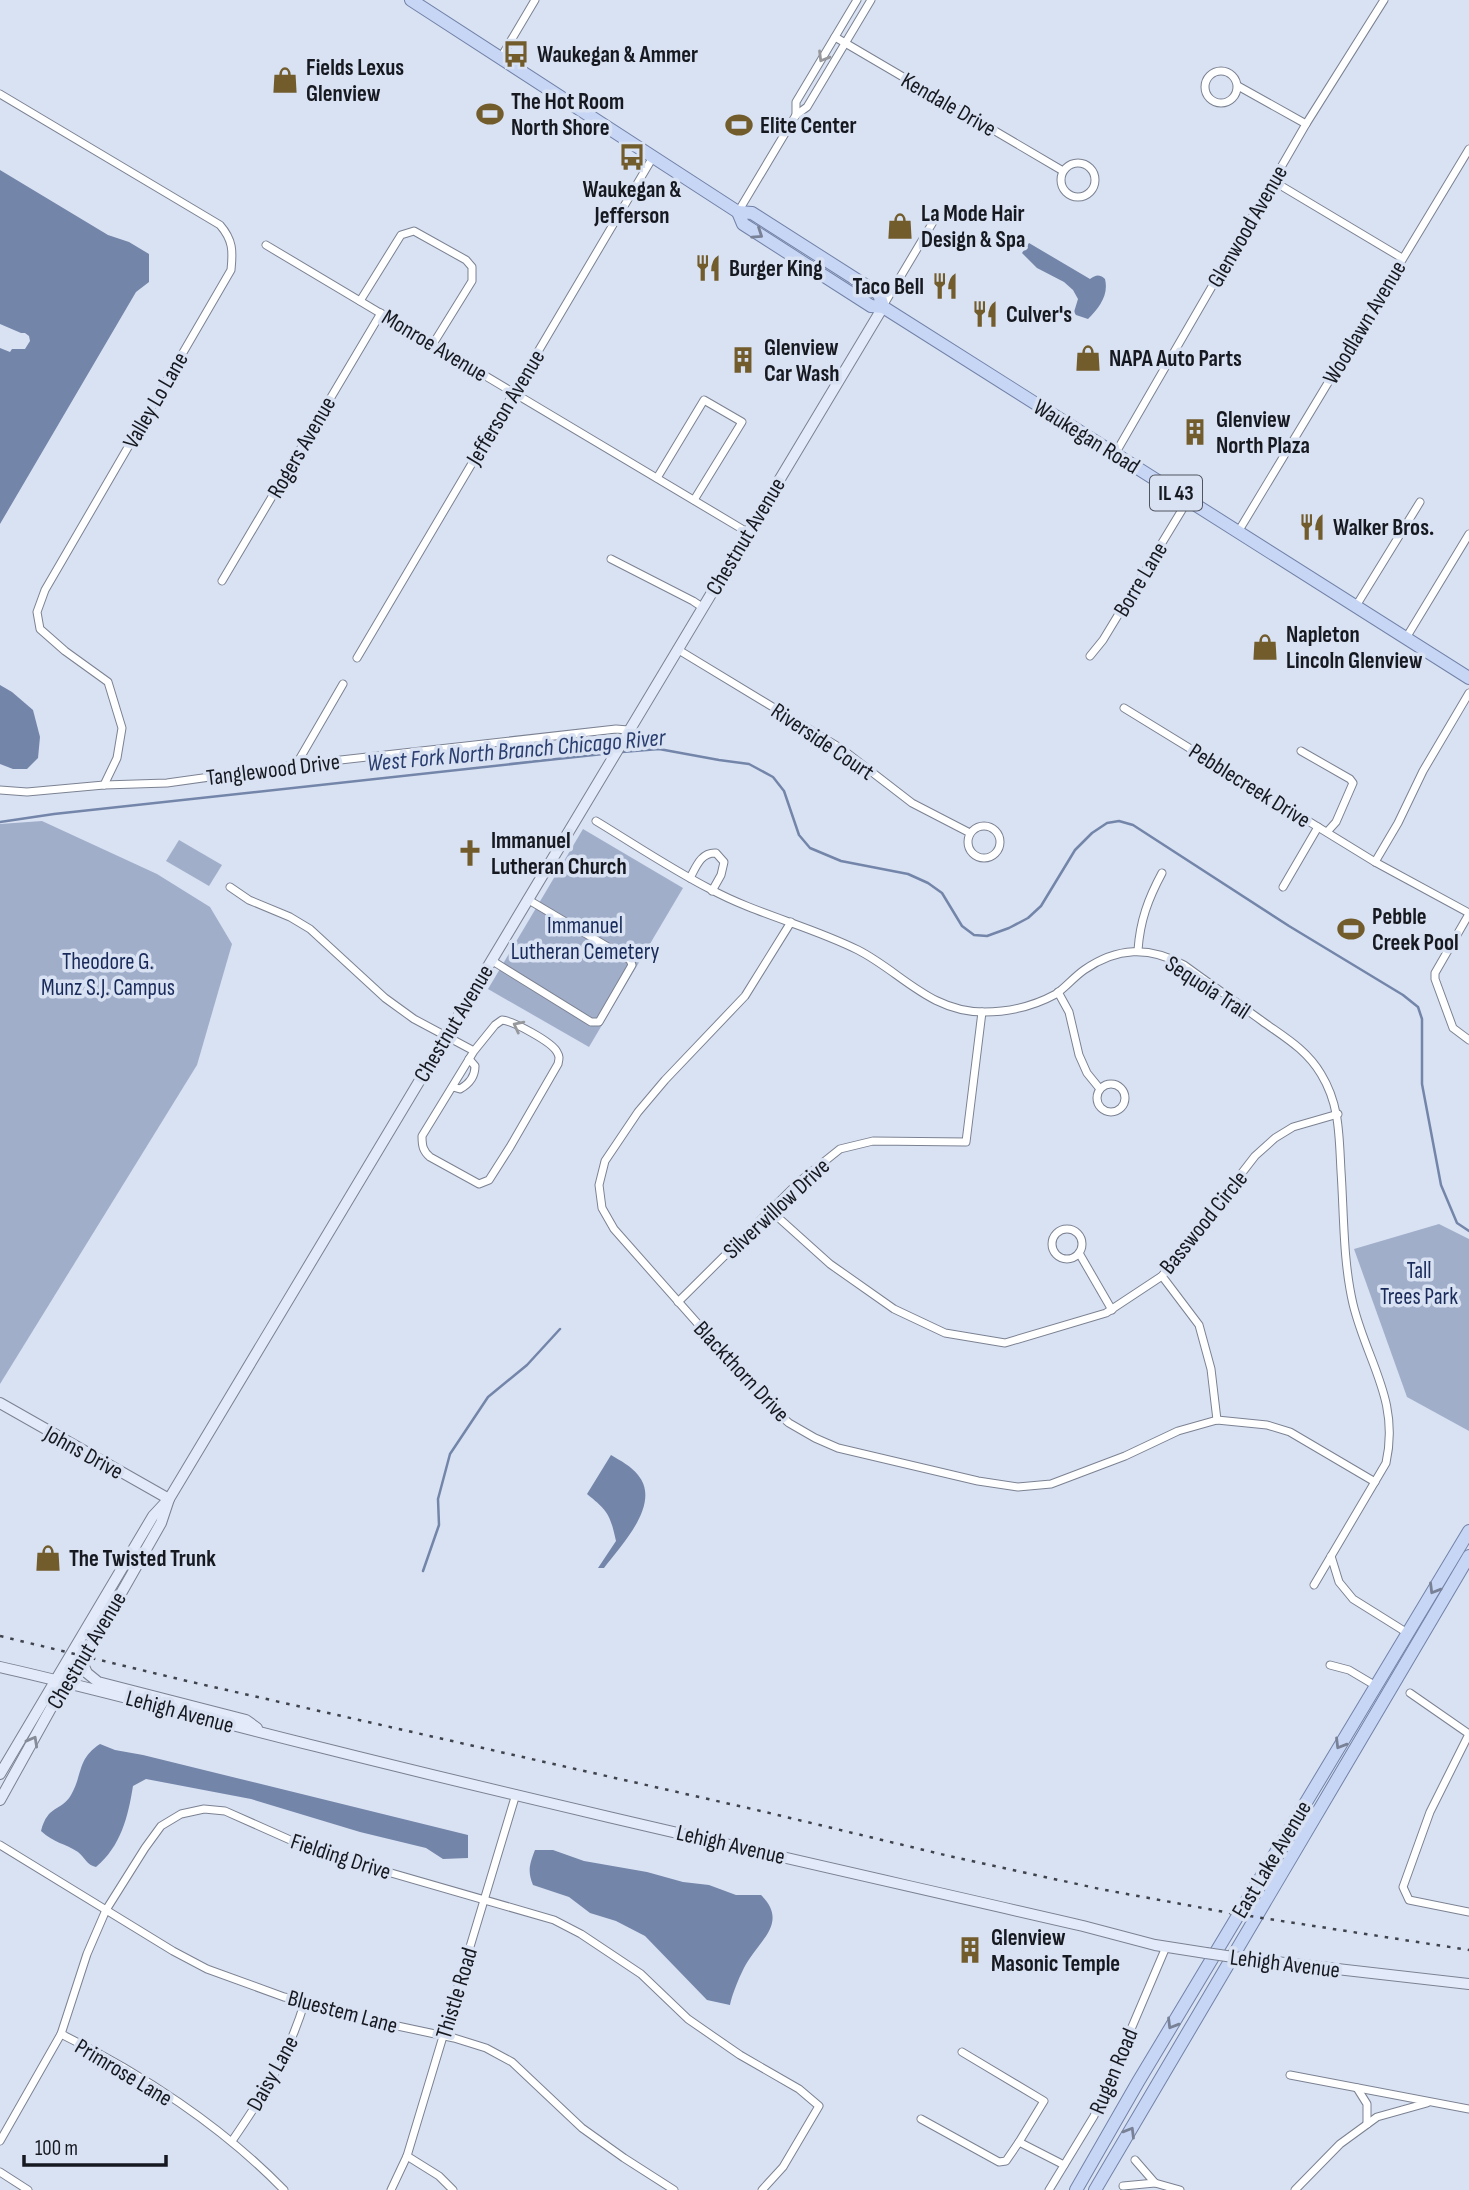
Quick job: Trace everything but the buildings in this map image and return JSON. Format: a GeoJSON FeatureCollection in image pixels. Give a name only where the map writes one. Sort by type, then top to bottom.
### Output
{"type":"FeatureCollection","features":[{"type":"Feature","properties":{"kind":"main road","name":"Waukegan Road"},"geometry":{"type":"LineString","coordinates":[[411,0],[738,212],[752,213],[858,280],[879,294],[883,307],[1469,678]]}},
{"type":"Feature","properties":{"kind":"main road","name":"East Lake Avenue"},"geometry":{"type":"LineString","coordinates":[[1095,2190],[1388,1692],[1413,1637],[1469,1531]]}},
{"type":"Feature","properties":{"kind":"main road","name":"East Lake Avenue"},"geometry":{"type":"LineString","coordinates":[[1076,2190],[1376,1686],[1469,1556]]}},
{"type":"Feature","properties":{"kind":"street"},"geometry":{"type":"LineString","coordinates":[[500,58],[535,0]]}},
{"type":"Feature","properties":{"kind":"street"},"geometry":{"type":"LineString","coordinates":[[796,115],[796,102],[857,0]]}},
{"type":"Feature","properties":{"kind":"street"},"geometry":{"type":"LineString","coordinates":[[738,212],[796,115],[807,107],[871,0]]}},
{"type":"Feature","properties":{"kind":"street","name":"Glenwood Avenue"},"geometry":{"type":"LineString","coordinates":[[1115,454],[1306,124],[1384,0]]}},
{"type":"Feature","properties":{"kind":"street","name":"Kendale Drive"},"geometry":{"type":"LineString","coordinates":[[835,37],[1063,171]]}},
{"type":"Feature","properties":{"kind":"street"},"geometry":{"type":"LineString","coordinates":[[1238,86],[1235,97],[1226,103],[1214,103],[1205,89],[1207,79],[1214,72],[1230,73],[1238,86],[1306,124]]}},
{"type":"Feature","properties":{"kind":"street","name":"Valley Lo Lane"},"geometry":{"type":"LineString","coordinates":[[0,94],[220,225],[230,235],[233,250],[231,270],[44,590],[37,612],[40,629],[108,682],[122,728],[117,758],[104,785]]}},
{"type":"Feature","properties":{"kind":"street","name":"Woodlawn Avenue"},"geometry":{"type":"LineString","coordinates":[[1238,532],[1469,149]]}},
{"type":"Feature","properties":{"kind":"street","name":"Jefferson Avenue"},"geometry":{"type":"LineString","coordinates":[[357,658],[653,157]]}},
{"type":"Feature","properties":{"kind":"street","name":"Kendale Drive"},"geometry":{"type":"LineString","coordinates":[[1077,163],[1088,166],[1095,181],[1091,191],[1081,197],[1070,195],[1061,182],[1063,171],[1077,163]]}},
{"type":"Feature","properties":{"kind":"street"},"geometry":{"type":"LineString","coordinates":[[1273,181],[1402,258]]}},
{"type":"Feature","properties":{"kind":"street","name":"Chestnut Avenue"},"geometry":{"type":"LineString","coordinates":[[0,1774],[61,1680],[82,1662],[161,1523],[169,1500],[933,222]]}},
{"type":"Feature","properties":{"kind":"street"},"geometry":{"type":"LineString","coordinates":[[360,301],[396,242],[406,232],[414,231],[466,260],[472,267],[472,281],[433,344]]}},
{"type":"Feature","properties":{"kind":"street","name":"Monroe Avenue"},"geometry":{"type":"LineString","coordinates":[[266,245],[747,532]]}},
{"type":"Feature","properties":{"kind":"street","name":"Rogers Avenue"},"geometry":{"type":"LineString","coordinates":[[222,581],[381,313]]}},
{"type":"Feature","properties":{"kind":"street"},"geometry":{"type":"LineString","coordinates":[[657,478],[704,400],[743,422],[694,500]]}},
{"type":"Feature","properties":{"kind":"street","name":"Borre Lane"},"geometry":{"type":"LineString","coordinates":[[1090,656],[1103,640],[1188,500]]}},
{"type":"Feature","properties":{"kind":"street"},"geometry":{"type":"LineString","coordinates":[[1356,607],[1420,502]]}},
{"type":"Feature","properties":{"kind":"street"},"geometry":{"type":"LineString","coordinates":[[1406,638],[1469,534]]}},
{"type":"Feature","properties":{"kind":"street"},"geometry":{"type":"LineString","coordinates":[[611,559],[702,607]]}},
{"type":"Feature","properties":{"kind":"street","name":"Riverside Court"},"geometry":{"type":"LineString","coordinates":[[677,649],[842,749],[912,803],[970,833]]}},
{"type":"Feature","properties":{"kind":"street"},"geometry":{"type":"LineString","coordinates":[[296,765],[344,684]]}},
{"type":"Feature","properties":{"kind":"street"},"geometry":{"type":"LineString","coordinates":[[1375,862],[1398,824],[1423,771],[1469,693]]}},
{"type":"Feature","properties":{"kind":"street","name":"Pebblecreek Drive"},"geometry":{"type":"LineString","coordinates":[[1124,708],[1375,862],[1469,913]]}},
{"type":"Feature","properties":{"kind":"street","name":"Tanglewood Drive"},"geometry":{"type":"LineString","coordinates":[[0,790],[27,792],[167,783],[296,765],[616,729],[628,730]]}},
{"type":"Feature","properties":{"kind":"street"},"geometry":{"type":"LineString","coordinates":[[1301,751],[1353,783],[1336,822],[1327,832]]}},
{"type":"Feature","properties":{"kind":"street","name":"Sequoia Trail"},"geometry":{"type":"LineString","coordinates":[[596,821],[712,891],[858,950],[912,988],[936,1001],[982,1012],[1026,1007],[1058,992],[1084,970],[1103,959],[1138,950],[1170,958],[1184,965],[1307,1054],[1329,1088],[1338,1114],[1346,1249],[1353,1302],[1365,1345],[1386,1397],[1391,1421],[1386,1463],[1314,1585]]}},
{"type":"Feature","properties":{"kind":"street","name":"Riverside Court"},"geometry":{"type":"LineString","coordinates":[[978,826],[994,828],[1000,837],[999,848],[987,858],[976,856],[967,843],[970,833],[978,826]]}},
{"type":"Feature","properties":{"kind":"street"},"geometry":{"type":"LineString","coordinates":[[1283,887],[1318,827]]}},
{"type":"Feature","properties":{"kind":"street"},"geometry":{"type":"LineString","coordinates":[[690,878],[702,857],[711,852],[719,855],[724,862],[721,875],[712,891]]}},
{"type":"Feature","properties":{"kind":"street"},"geometry":{"type":"LineString","coordinates":[[1138,950],[1140,925],[1147,901],[1162,873]]}},
{"type":"Feature","properties":{"kind":"street"},"geometry":{"type":"LineString","coordinates":[[230,887],[249,900],[290,917],[310,929],[385,998],[414,1019],[474,1051]]}},
{"type":"Feature","properties":{"kind":"street"},"geometry":{"type":"LineString","coordinates":[[491,960],[591,1022],[599,1021],[632,965],[630,960],[527,899]]}},
{"type":"Feature","properties":{"kind":"street"},"geometry":{"type":"LineString","coordinates":[[1469,913],[1435,973],[1435,979],[1453,1028],[1469,1040]]}},
{"type":"Feature","properties":{"kind":"street","name":"Blackthorn Drive"},"geometry":{"type":"LineString","coordinates":[[791,922],[745,996],[638,1111],[605,1161],[599,1185],[602,1208],[614,1229],[775,1411],[789,1423],[815,1438],[851,1451],[978,1481],[1018,1487],[1051,1483],[1125,1456],[1178,1431],[1217,1420],[1267,1425],[1290,1432],[1375,1482]]}},
{"type":"Feature","properties":{"kind":"street"},"geometry":{"type":"LineString","coordinates":[[1058,992],[1069,1012],[1079,1055],[1087,1073],[1100,1089]]}},
{"type":"Feature","properties":{"kind":"street","name":"Silverwillow Drive"},"geometry":{"type":"LineString","coordinates":[[678,1302],[800,1181],[840,1149],[873,1141],[966,1142],[982,1012]]}},
{"type":"Feature","properties":{"kind":"street"},"geometry":{"type":"LineString","coordinates":[[502,1020],[510,1021],[555,1049],[559,1057],[558,1064],[510,1147],[486,1183],[474,1182],[430,1157],[422,1145],[422,1136],[474,1051],[502,1020]]}},
{"type":"Feature","properties":{"kind":"street"},"geometry":{"type":"LineString","coordinates":[[453,1087],[460,1089],[466,1086],[473,1077],[475,1066],[469,1059]]}},
{"type":"Feature","properties":{"kind":"street","name":"Basswood Circle"},"geometry":{"type":"LineString","coordinates":[[771,1211],[830,1264],[894,1309],[945,1333],[1004,1343],[1112,1310],[1162,1276],[1255,1156],[1275,1138],[1293,1127],[1338,1114]]}},
{"type":"Feature","properties":{"kind":"street"},"geometry":{"type":"LineString","coordinates":[[1079,1253],[1065,1260],[1056,1255],[1051,1246],[1054,1236],[1062,1230],[1076,1232],[1081,1240],[1079,1253],[1112,1310]]}},
{"type":"Feature","properties":{"kind":"street"},"geometry":{"type":"LineString","coordinates":[[1162,1276],[1199,1325],[1211,1368],[1217,1420]]}},
{"type":"Feature","properties":{"kind":"street","name":"Johns Drive"},"geometry":{"type":"LineString","coordinates":[[0,1404],[169,1500]]}},
{"type":"Feature","properties":{"kind":"street","name":"Chestnut Avenue"},"geometry":{"type":"LineString","coordinates":[[0,1800],[61,1680],[153,1516],[169,1500]]}},
{"type":"Feature","properties":{"kind":"street"},"geometry":{"type":"LineString","coordinates":[[1331,1556],[1339,1582],[1353,1599],[1413,1637]]}},
{"type":"Feature","properties":{"kind":"street"},"geometry":{"type":"LineString","coordinates":[[82,1662],[88,1673],[98,1682],[246,1720],[267,1734]]}},
{"type":"Feature","properties":{"kind":"street"},"geometry":{"type":"LineString","coordinates":[[1330,1665],[1349,1670],[1388,1692]]}},
{"type":"Feature","properties":{"kind":"street","name":"Lehigh Avenue"},"geometry":{"type":"LineString","coordinates":[[0,1667],[516,1794],[1166,1947],[1469,1984]]}},
{"type":"Feature","properties":{"kind":"street"},"geometry":{"type":"LineString","coordinates":[[1410,1693],[1469,1734],[1430,1812],[1404,1887],[1409,1900],[1469,1912]]}},
{"type":"Feature","properties":{"kind":"street","name":"Thistle Road"},"geometry":{"type":"LineString","coordinates":[[391,2190],[407,2156],[516,1794]]}},
{"type":"Feature","properties":{"kind":"street","name":"Fielding Drive"},"geometry":{"type":"LineString","coordinates":[[0,2141],[61,2034],[106,1910],[161,1826],[181,1814],[204,1809],[225,1811],[315,1851],[554,1920],[581,1934],[641,1974],[688,2019],[740,2055],[799,2089],[819,2106],[783,2167],[762,2190]]}},
{"type":"Feature","properties":{"kind":"street","name":"Bluestem Lane"},"geometry":{"type":"LineString","coordinates":[[0,1845],[207,1969],[284,1997],[369,2021],[444,2035],[486,2048],[512,2062],[582,2128],[674,2190]]}},
{"type":"Feature","properties":{"kind":"street","name":"Rugen Road"},"geometry":{"type":"LineString","coordinates":[[1049,2190],[1094,2116],[1166,1947]]}},
{"type":"Feature","properties":{"kind":"street","name":"Daisy Lane"},"geometry":{"type":"LineString","coordinates":[[232,2141],[265,2094],[281,2065],[305,2001]]}},
{"type":"Feature","properties":{"kind":"street","name":"Primrose Lane"},"geometry":{"type":"LineString","coordinates":[[61,2034],[129,2073],[232,2141],[284,2190]]}},
{"type":"Feature","properties":{"kind":"street"},"geometry":{"type":"LineString","coordinates":[[921,2119],[999,2162],[1006,2161],[1019,2142],[1044,2101],[962,2052]]}},
{"type":"Feature","properties":{"kind":"street"},"geometry":{"type":"LineString","coordinates":[[1290,2075],[1469,2109]]}},
{"type":"Feature","properties":{"kind":"street"},"geometry":{"type":"LineString","coordinates":[[1357,2088],[1367,2104],[1367,2124]]}},
{"type":"Feature","properties":{"kind":"street"},"geometry":{"type":"LineString","coordinates":[[1295,2190],[1339,2144],[1377,2117],[1431,2102]]}},
{"type":"Feature","properties":{"kind":"street"},"geometry":{"type":"LineString","coordinates":[[1019,2142],[1064,2165]]}},
{"type":"Feature","properties":{"kind":"street"},"geometry":{"type":"LineString","coordinates":[[407,2156],[439,2176],[453,2190]]}},
{"type":"Feature","properties":{"kind":"street"},"geometry":{"type":"LineString","coordinates":[[1135,2160],[1155,2183]]}},
{"type":"Feature","properties":{"kind":"street"},"geometry":{"type":"LineString","coordinates":[[0,2172],[28,2190]]}},
{"type":"Feature","properties":{"kind":"street"},"geometry":{"type":"LineString","coordinates":[[1123,2186],[1155,2183],[1180,2190]]}},
{"type":"Feature","properties":{"kind":"green space","name":"Theodore G. Munz S.J. Campus"},"geometry":{"type":"Polygon","coordinates":[[[42,821],[157,874],[210,907],[232,944],[197,1065],[0,1384],[0,824],[42,821]]]}},
{"type":"Feature","properties":{"kind":"green space","name":"Immanuel Lutheran Cemetery"},"geometry":{"type":"Polygon","coordinates":[[[583,829],[683,888],[589,1047],[488,989],[583,829]]]}},
{"type":"Feature","properties":{"kind":"green space"},"geometry":{"type":"Polygon","coordinates":[[[179,840],[222,865],[209,886],[166,861],[179,840]]]}},
{"type":"Feature","properties":{"kind":"green space","name":"Tall Trees Park"},"geometry":{"type":"Polygon","coordinates":[[[1439,1224],[1469,1239],[1469,1431],[1407,1397],[1354,1249],[1439,1224]]]}},
{"type":"Feature","properties":{"kind":"shaded area"},"geometry":{"type":"Polygon","coordinates":[[[0,170],[108,235],[129,242],[149,254],[149,282],[136,292],[0,524],[0,348],[10,352],[12,349],[25,349],[30,341],[25,333],[0,324],[0,170]]]}},
{"type":"Feature","properties":{"kind":"shaded area"},"geometry":{"type":"Polygon","coordinates":[[[1029,243],[1090,279],[1101,276],[1105,279],[1106,290],[1102,301],[1088,319],[1074,312],[1078,299],[1073,290],[1064,282],[1037,268],[1022,253],[1029,243]]]}},
{"type":"Feature","properties":{"kind":"shaded area"},"geometry":{"type":"Polygon","coordinates":[[[0,685],[33,710],[40,737],[38,758],[27,769],[13,769],[0,764],[0,685]]]}},
{"type":"Feature","properties":{"kind":"shaded area"},"geometry":{"type":"Polygon","coordinates":[[[611,1455],[638,1475],[644,1486],[645,1499],[629,1536],[604,1568],[598,1568],[616,1541],[607,1514],[587,1494],[611,1455]]]}},
{"type":"Feature","properties":{"kind":"shaded area"},"geometry":{"type":"Polygon","coordinates":[[[100,1744],[115,1750],[468,1835],[468,1858],[443,1859],[426,1848],[360,1832],[251,1799],[146,1779],[133,1786],[122,1830],[112,1850],[96,1867],[78,1852],[41,1831],[47,1816],[71,1795],[87,1755],[100,1744]]]}},
{"type":"Feature","properties":{"kind":"shaded area"},"geometry":{"type":"Polygon","coordinates":[[[535,1850],[553,1850],[584,1861],[709,1885],[736,1895],[761,1895],[772,1912],[771,1928],[744,1968],[730,2005],[707,2000],[645,1936],[616,1921],[590,1913],[569,1897],[533,1885],[530,1867],[535,1850]]]}},
{"type":"Feature","properties":{"kind":"waterway","name":"West Fork North Branch Chicago River"},"geometry":{"type":"LineString","coordinates":[[622,752],[659,749],[749,764],[773,777],[784,791],[799,835],[810,848],[841,861],[908,874],[928,883],[942,893],[962,926],[974,935],[987,936],[1028,918],[1041,906],[1075,850],[1092,833],[1107,823],[1119,821],[1133,825],[1418,1007],[1422,1019],[1422,1084],[1441,1185],[1457,1223],[1469,1231]]}},
{"type":"Feature","properties":{"kind":"waterway","name":"West Fork North Branch Chicago River"},"geometry":{"type":"LineString","coordinates":[[0,822],[612,753]]}},
{"type":"Feature","properties":{"kind":"waterway"},"geometry":{"type":"LineString","coordinates":[[423,1571],[439,1525],[438,1499],[450,1454],[488,1397],[527,1365],[560,1329]]}},
{"type":"Feature","properties":{"kind":"railway"},"geometry":{"type":"LineString","coordinates":[[0,1636],[1100,1889],[1230,1913],[1469,1950]]}},
{"type":"Feature","properties":{"kind":"place","name":"Waukegan & Ammer"},"geometry":{"type":"Point","coordinates":[516,54]}},
{"type":"Feature","properties":{"kind":"place","name":"Fields Lexus Glenview"},"geometry":{"type":"Point","coordinates":[285,80]}},
{"type":"Feature","properties":{"kind":"place","name":"The Hot Room North Shore"},"geometry":{"type":"Point","coordinates":[490,114]}},
{"type":"Feature","properties":{"kind":"place","name":"Elite Center"},"geometry":{"type":"Point","coordinates":[739,125]}},
{"type":"Feature","properties":{"kind":"place","name":"Waukegan & Jefferson"},"geometry":{"type":"Point","coordinates":[632,157]}},
{"type":"Feature","properties":{"kind":"place","name":"La Mode Hair Design & Spa"},"geometry":{"type":"Point","coordinates":[900,226]}},
{"type":"Feature","properties":{"kind":"place","name":"Burger King"},"geometry":{"type":"Point","coordinates":[708,268]}},
{"type":"Feature","properties":{"kind":"place","name":"Taco Bell"},"geometry":{"type":"Point","coordinates":[945,286]}},
{"type":"Feature","properties":{"kind":"place","name":"Culver's"},"geometry":{"type":"Point","coordinates":[985,314]}},
{"type":"Feature","properties":{"kind":"place","name":"NAPA Auto Parts"},"geometry":{"type":"Point","coordinates":[1088,358]}},
{"type":"Feature","properties":{"kind":"place","name":"Glenview Car Wash"},"geometry":{"type":"Point","coordinates":[743,360]}},
{"type":"Feature","properties":{"kind":"place","name":"Glenview North Plaza"},"geometry":{"type":"Point","coordinates":[1195,432]}},
{"type":"Feature","properties":{"kind":"place","name":"Walker Bros."},"geometry":{"type":"Point","coordinates":[1312,527]}},
{"type":"Feature","properties":{"kind":"place","name":"Napleton Lincoln Glenview"},"geometry":{"type":"Point","coordinates":[1265,647]}},
{"type":"Feature","properties":{"kind":"place","name":"Immanuel Lutheran Church"},"geometry":{"type":"Point","coordinates":[470,853]}},
{"type":"Feature","properties":{"kind":"place","name":"Pebble Creek Pool"},"geometry":{"type":"Point","coordinates":[1351,929]}},
{"type":"Feature","properties":{"kind":"place","name":"The Twisted Trunk"},"geometry":{"type":"Point","coordinates":[48,1558]}},
{"type":"Feature","properties":{"kind":"place","name":"Glenview Masonic Temple"},"geometry":{"type":"Point","coordinates":[970,1950]}}]}
